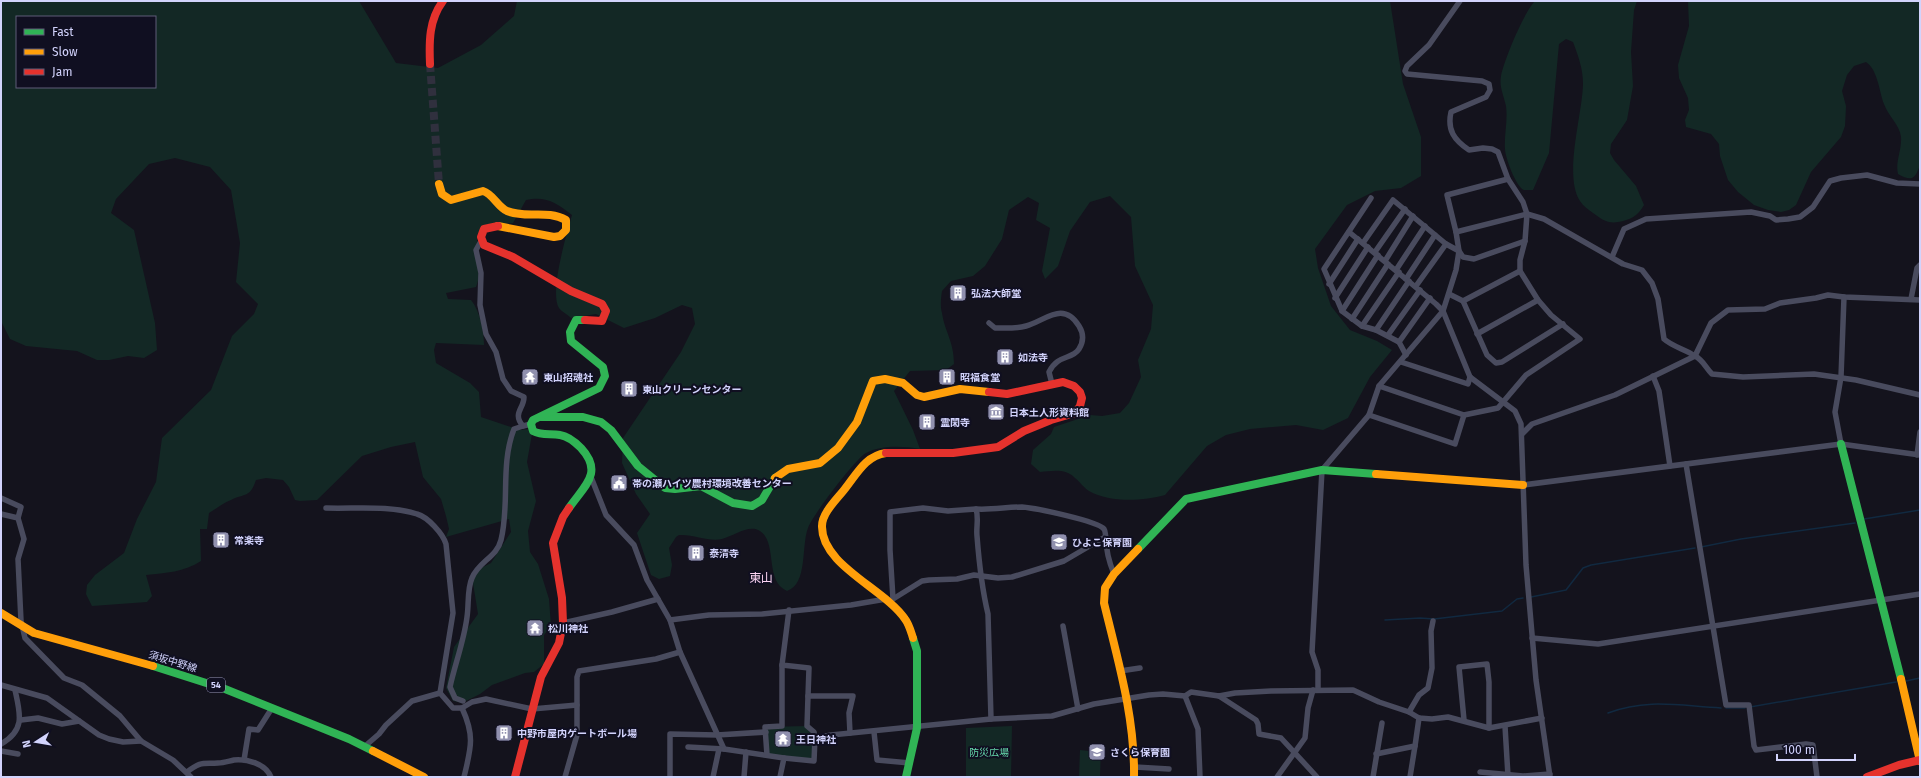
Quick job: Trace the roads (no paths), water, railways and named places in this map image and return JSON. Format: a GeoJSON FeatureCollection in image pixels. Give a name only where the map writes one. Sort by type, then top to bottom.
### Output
{"type":"FeatureCollection","features":[{"type":"Feature","properties":{"kind":"street"},"geometry":{"type":"LineString","coordinates":[[430,64],[428,38],[434,17],[443,1]]}},
{"type":"Feature","properties":{"kind":"street"},"geometry":{"type":"LineString","coordinates":[[1379,386],[1464,415],[1498,408],[1504,403],[1526,375],[1580,339],[1551,315],[1538,300],[1520,271],[1520,260],[1525,241],[1527,214],[1524,202],[1508,179],[1498,152],[1492,149],[1483,148],[1468,150],[1459,143],[1448,123],[1451,112],[1486,96],[1490,90],[1489,84],[1482,81],[1407,74],[1405,71],[1407,66],[1428,45],[1460,1]]}},
{"type":"Feature","properties":{"kind":"street"},"geometry":{"type":"LineString","coordinates":[[1612,257],[1624,229],[1646,219],[1751,212],[1770,216],[1776,220],[1788,219],[1800,216],[1813,207],[1830,181],[1841,178],[1867,176],[1897,183],[1920,184]]}},
{"type":"Feature","properties":{"kind":"street"},"geometry":{"type":"LineString","coordinates":[[1277,777],[1305,738],[1308,708],[1315,690],[1318,670],[1312,652],[1312,645],[1322,470],[1369,415],[1379,386],[1402,362],[1442,311],[1456,270],[1459,251],[1447,195],[1508,179]]}},
{"type":"Feature","properties":{"kind":"street"},"geometry":{"type":"LineString","coordinates":[[439,184],[442,194],[451,200],[483,191],[487,192],[508,211],[548,212],[561,216],[566,220],[566,230],[560,236],[554,237],[497,226],[484,229],[481,235],[481,241],[476,250],[481,273],[480,305],[486,334],[496,352],[503,379],[511,390],[524,397],[518,416],[533,431],[539,434],[561,435],[576,443],[589,457],[592,469],[591,477],[563,517],[553,543],[562,598],[563,623],[559,643],[541,677],[515,777]]}},
{"type":"Feature","properties":{"kind":"street"},"geometry":{"type":"LineString","coordinates":[[1371,198],[1324,269],[1329,284],[1342,311],[1362,326],[1388,335],[1399,342],[1406,355]]}},
{"type":"Feature","properties":{"kind":"street"},"geometry":{"type":"LineString","coordinates":[[1335,298],[1393,200],[1446,244],[1459,251],[1463,257],[1474,259],[1525,241]]}},
{"type":"Feature","properties":{"kind":"street"},"geometry":{"type":"LineString","coordinates":[[1342,311],[1405,209]]}},
{"type":"Feature","properties":{"kind":"street"},"geometry":{"type":"LineString","coordinates":[[1456,232],[1527,214],[1544,219],[1623,264],[1642,270],[1652,283],[1658,299],[1664,339],[1670,344],[1695,356],[1712,374],[1743,377],[1814,374],[1841,377],[1920,395]]}},
{"type":"Feature","properties":{"kind":"street"},"geometry":{"type":"LineString","coordinates":[[1352,319],[1387,263],[1413,216]]}},
{"type":"Feature","properties":{"kind":"street"},"geometry":{"type":"LineString","coordinates":[[1362,326],[1425,226]]}},
{"type":"Feature","properties":{"kind":"street"},"geometry":{"type":"LineString","coordinates":[[1349,232],[1430,298],[1442,311],[1470,377],[1515,411],[1522,424],[1526,565],[1536,680],[1550,776],[1508,776],[1480,772]]}},
{"type":"Feature","properties":{"kind":"street"},"geometry":{"type":"LineString","coordinates":[[1376,330],[1435,235]]}},
{"type":"Feature","properties":{"kind":"street"},"geometry":{"type":"LineString","coordinates":[[1329,284],[1358,239]]}},
{"type":"Feature","properties":{"kind":"street"},"geometry":{"type":"LineString","coordinates":[[463,701],[455,698],[450,687],[466,622],[470,583],[478,569],[499,548],[504,524],[505,466],[509,442],[514,429],[527,425],[533,420],[568,402],[599,388],[606,375],[603,366],[599,361],[581,352],[572,342],[570,333],[576,320],[602,321],[605,317],[606,311],[602,304],[571,291],[513,257],[484,245],[481,241]]}},
{"type":"Feature","properties":{"kind":"street"},"geometry":{"type":"LineString","coordinates":[[1388,335],[1446,244]]}},
{"type":"Feature","properties":{"kind":"street"},"geometry":{"type":"LineString","coordinates":[[1911,299],[1917,268],[1920,265]]}},
{"type":"Feature","properties":{"kind":"street"},"geometry":{"type":"LineString","coordinates":[[1463,301],[1520,271]]}},
{"type":"Feature","properties":{"kind":"street"},"geometry":{"type":"LineString","coordinates":[[1449,294],[1463,301],[1487,354],[1496,363],[1502,362],[1562,324]]}},
{"type":"Feature","properties":{"kind":"street"},"geometry":{"type":"LineString","coordinates":[[1522,434],[1532,424],[1615,395],[1695,356],[1711,323],[1728,310],[1765,309],[1780,303],[1828,295],[1920,300]]}},
{"type":"Feature","properties":{"kind":"street"},"geometry":{"type":"LineString","coordinates":[[1844,297],[1841,377],[1835,412],[1841,444],[1920,760],[1899,765],[1867,777]]}},
{"type":"Feature","properties":{"kind":"street"},"geometry":{"type":"LineString","coordinates":[[1399,342],[1430,298]]}},
{"type":"Feature","properties":{"kind":"street"},"geometry":{"type":"LineString","coordinates":[[1477,334],[1538,300]]}},
{"type":"Feature","properties":{"kind":"street"},"geometry":{"type":"LineString","coordinates":[[989,323],[995,328],[1026,326],[1056,313],[1062,313],[1074,319],[1083,332],[1084,339],[1076,353],[1054,363],[1049,372],[1052,384]]}},
{"type":"Feature","properties":{"kind":"street"},"geometry":{"type":"LineString","coordinates":[[1402,362],[1468,384],[1470,377]]}},
{"type":"Feature","properties":{"kind":"street"},"geometry":{"type":"LineString","coordinates":[[1653,376],[1659,391],[1670,466]]}},
{"type":"Feature","properties":{"kind":"street"},"geometry":{"type":"LineString","coordinates":[[541,417],[582,417],[596,419],[608,426],[643,472],[660,487],[673,489],[700,486],[734,504],[745,507],[753,506],[767,496],[771,484],[780,473],[819,463],[834,451],[851,432],[860,415],[865,393],[873,381],[885,379],[903,383],[917,394],[924,397],[960,389],[1007,394],[1063,382],[1074,386],[1080,392],[1082,398],[1080,406],[1075,413],[1050,420],[1024,431],[998,447],[953,453],[922,454],[892,452],[879,454],[868,459],[830,508],[822,525],[826,545],[836,558],[890,600],[905,619],[911,632],[917,651],[917,728],[906,777]]}},
{"type":"Feature","properties":{"kind":"street"},"geometry":{"type":"LineString","coordinates":[[1369,415],[1456,444],[1464,415]]}},
{"type":"Feature","properties":{"kind":"street"},"geometry":{"type":"LineString","coordinates":[[1134,777],[1135,767],[1133,738],[1127,699],[1104,603],[1105,588],[1114,574],[1186,499],[1322,470],[1523,485],[1841,444],[1918,455],[1920,432]]}},
{"type":"Feature","properties":{"kind":"street"},"geometry":{"type":"LineString","coordinates":[[1686,464],[1726,705],[1749,705],[1754,746],[1756,750],[1806,744],[1813,745],[1817,777]]}},
{"type":"Feature","properties":{"kind":"street"},"geometry":{"type":"LineString","coordinates":[[591,477],[606,515],[634,545],[647,580],[670,620],[680,652],[717,734],[722,749],[714,777]]}},
{"type":"Feature","properties":{"kind":"street"},"geometry":{"type":"LineString","coordinates":[[1,498],[20,507],[18,518],[24,539],[18,559],[22,626],[25,638],[64,678],[82,685],[120,716],[141,741],[173,760],[191,777]]}},
{"type":"Feature","properties":{"kind":"street"},"geometry":{"type":"LineString","coordinates":[[326,508],[357,510],[367,507],[419,514],[443,534],[446,544],[453,612],[440,693]]}},
{"type":"Feature","properties":{"kind":"street"},"geometry":{"type":"LineString","coordinates":[[890,600],[890,512],[923,508],[948,510],[990,510],[1022,507],[1060,513],[1097,524],[1103,528],[1108,557],[1114,574]]}},
{"type":"Feature","properties":{"kind":"street"},"geometry":{"type":"LineString","coordinates":[[976,509],[978,516],[976,522],[984,597],[988,614],[991,719]]}},
{"type":"Feature","properties":{"kind":"street"},"geometry":{"type":"LineString","coordinates":[[1,514],[18,518]]}},
{"type":"Feature","properties":{"kind":"street"},"geometry":{"type":"LineString","coordinates":[[670,620],[709,615],[762,614],[890,600],[922,581],[982,576],[998,578],[1012,577],[1060,562],[1105,538]]}},
{"type":"Feature","properties":{"kind":"street"},"geometry":{"type":"LineString","coordinates":[[1532,638],[1598,644],[1920,594]]}},
{"type":"Feature","properties":{"kind":"street"},"geometry":{"type":"LineString","coordinates":[[563,623],[612,612],[658,599]]}},
{"type":"Feature","properties":{"kind":"street"},"geometry":{"type":"LineString","coordinates":[[767,755],[765,727],[782,726],[782,665],[790,610]]}},
{"type":"Feature","properties":{"kind":"street","name":"須坂中野線"},"geometry":{"type":"LineString","coordinates":[[1,613],[34,632],[180,673],[272,708],[364,746],[424,777]]}},
{"type":"Feature","properties":{"kind":"street"},"geometry":{"type":"LineString","coordinates":[[1409,712],[1419,695],[1428,688],[1432,668],[1431,631],[1433,621]]}},
{"type":"Feature","properties":{"kind":"street"},"geometry":{"type":"LineString","coordinates":[[1063,626],[1078,710]]}},
{"type":"Feature","properties":{"kind":"street"},"geometry":{"type":"LineString","coordinates":[[565,777],[577,735],[576,677],[579,671],[656,659],[680,652]]}},
{"type":"Feature","properties":{"kind":"street"},"geometry":{"type":"LineString","coordinates":[[1464,720],[1460,667],[1487,664],[1489,682],[1489,728]]}},
{"type":"Feature","properties":{"kind":"street"},"geometry":{"type":"LineString","coordinates":[[688,747],[722,749],[814,761],[814,732],[807,726],[809,668],[782,665]]}},
{"type":"Feature","properties":{"kind":"street"},"geometry":{"type":"LineString","coordinates":[[1120,671],[1140,668]]}},
{"type":"Feature","properties":{"kind":"street"},"geometry":{"type":"LineString","coordinates":[[1,684],[15,690],[47,698],[79,721],[109,739],[123,742],[141,741]]}},
{"type":"Feature","properties":{"kind":"street"},"geometry":{"type":"LineString","coordinates":[[1,744],[16,732],[20,720],[15,690]]}},
{"type":"Feature","properties":{"kind":"street"},"geometry":{"type":"LineString","coordinates":[[815,738],[850,733],[917,728],[991,719],[1052,716],[1078,710],[1094,704],[1163,694],[1185,696],[1191,692],[1220,696],[1236,693],[1353,690],[1378,702],[1409,712],[1419,718],[1432,719],[1448,716],[1489,728],[1542,718]]}},
{"type":"Feature","properties":{"kind":"street"},"geometry":{"type":"LineString","coordinates":[[440,693],[453,708],[462,708],[472,702],[486,699],[532,709],[577,705]]}},
{"type":"Feature","properties":{"kind":"street"},"geometry":{"type":"LineString","coordinates":[[364,746],[379,734],[386,725],[412,701],[440,693]]}},
{"type":"Feature","properties":{"kind":"street"},"geometry":{"type":"LineString","coordinates":[[808,696],[853,696],[849,713],[850,733]]}},
{"type":"Feature","properties":{"kind":"street"},"geometry":{"type":"LineString","coordinates":[[1185,696],[1198,729],[1200,777]]}},
{"type":"Feature","properties":{"kind":"street"},"geometry":{"type":"LineString","coordinates":[[1220,696],[1256,720],[1259,734],[1281,738],[1295,751],[1317,777]]}},
{"type":"Feature","properties":{"kind":"street"},"geometry":{"type":"LineString","coordinates":[[244,760],[249,729],[258,730],[272,708]]}},
{"type":"Feature","properties":{"kind":"street"},"geometry":{"type":"LineString","coordinates":[[462,708],[470,725],[471,733],[471,745],[464,777]]}},
{"type":"Feature","properties":{"kind":"street"},"geometry":{"type":"LineString","coordinates":[[20,720],[38,718],[62,724],[79,721]]}},
{"type":"Feature","properties":{"kind":"street"},"geometry":{"type":"LineString","coordinates":[[1410,777],[1419,718]]}},
{"type":"Feature","properties":{"kind":"street"},"geometry":{"type":"LineString","coordinates":[[1373,777],[1382,723]]}},
{"type":"Feature","properties":{"kind":"street"},"geometry":{"type":"LineString","coordinates":[[1505,726],[1508,776]]}},
{"type":"Feature","properties":{"kind":"street"},"geometry":{"type":"LineString","coordinates":[[670,777],[670,734],[766,732]]}},
{"type":"Feature","properties":{"kind":"street"},"geometry":{"type":"LineString","coordinates":[[874,732],[877,760],[910,763]]}},
{"type":"Feature","properties":{"kind":"street"},"geometry":{"type":"LineString","coordinates":[[1376,754],[1415,746]]}},
{"type":"Feature","properties":{"kind":"street"},"geometry":{"type":"LineString","coordinates":[[1,751],[18,754]]}},
{"type":"Feature","properties":{"kind":"street"},"geometry":{"type":"LineString","coordinates":[[744,777],[746,752]]}},
{"type":"Feature","properties":{"kind":"street"},"geometry":{"type":"LineString","coordinates":[[780,777],[784,758]]}},
{"type":"Feature","properties":{"kind":"street"},"geometry":{"type":"LineString","coordinates":[[187,772],[203,763],[217,764],[244,760],[260,765],[269,772],[271,777]]}},
{"type":"Feature","properties":{"kind":"street"},"geometry":{"type":"LineString","coordinates":[[1135,767],[1169,769]]}},
{"type":"Feature","properties":{"kind":"waterway"},"geometry":{"type":"LineString","coordinates":[[1864,519],[1920,510]]}},
{"type":"Feature","properties":{"kind":"waterway"},"geometry":{"type":"LineString","coordinates":[[1701,547],[1741,539],[1855,523]]}},
{"type":"Feature","properties":{"kind":"waterway"},"geometry":{"type":"LineString","coordinates":[[1531,597],[1566,590],[1583,568],[1591,565],[1695,548]]}},
{"type":"Feature","properties":{"kind":"waterway"},"geometry":{"type":"LineString","coordinates":[[1385,620],[1420,618],[1434,619],[1502,611],[1517,599],[1523,598]]}},
{"type":"Feature","properties":{"kind":"waterway"},"geometry":{"type":"LineString","coordinates":[[1906,681],[1920,678]]}},
{"type":"Feature","properties":{"kind":"waterway"},"geometry":{"type":"LineString","coordinates":[[1750,707],[1896,682]]}},
{"type":"Feature","properties":{"kind":"waterway"},"geometry":{"type":"LineString","coordinates":[[1608,713],[1623,708],[1651,704],[1721,708]]}},
{"type":"Feature","properties":{"kind":"waterway"},"geometry":{"type":"LineString","coordinates":[[1726,708],[1745,708]]}},
{"type":"Feature","properties":{"kind":"tunnel"},"geometry":{"type":"LineString","coordinates":[[430,64],[439,184]]}},
{"type":"Feature","properties":{"kind":"place","name":"弘法大師堂"},"geometry":{"type":"Point","coordinates":[958,293]}},
{"type":"Feature","properties":{"kind":"place","name":"如法寺"},"geometry":{"type":"Point","coordinates":[1005,357]}},
{"type":"Feature","properties":{"kind":"place","name":"東山招魂社"},"geometry":{"type":"Point","coordinates":[530,377]}},
{"type":"Feature","properties":{"kind":"place","name":"昭福食堂"},"geometry":{"type":"Point","coordinates":[947,377]}},
{"type":"Feature","properties":{"kind":"place","name":"東山クリーンセンター"},"geometry":{"type":"Point","coordinates":[629,389]}},
{"type":"Feature","properties":{"kind":"place","name":"日本土人形資料館"},"geometry":{"type":"Point","coordinates":[996,412]}},
{"type":"Feature","properties":{"kind":"place","name":"霊閑寺"},"geometry":{"type":"Point","coordinates":[927,422]}},
{"type":"Feature","properties":{"kind":"place","name":"帯の瀬ハイツ農村環境改善センター"},"geometry":{"type":"Point","coordinates":[619,483]}},
{"type":"Feature","properties":{"kind":"place","name":"常楽寺"},"geometry":{"type":"Point","coordinates":[221,540]}},
{"type":"Feature","properties":{"kind":"place","name":"ひよこ保育園"},"geometry":{"type":"Point","coordinates":[1059,542]}},
{"type":"Feature","properties":{"kind":"place","name":"泰清寺"},"geometry":{"type":"Point","coordinates":[696,553]}},
{"type":"Feature","properties":{"kind":"place","name":"松川神社"},"geometry":{"type":"Point","coordinates":[535,628]}},
{"type":"Feature","properties":{"kind":"place","name":"中野市屋内ゲートボール場"},"geometry":{"type":"Point","coordinates":[504,733]}},
{"type":"Feature","properties":{"kind":"place","name":"王日神社"},"geometry":{"type":"Point","coordinates":[783,739]}},
{"type":"Feature","properties":{"kind":"place","name":"さくら保育園"},"geometry":{"type":"Point","coordinates":[1097,752]}},
{"type":"Feature","properties":{"kind":"district","name":"東山"},"geometry":{"type":"Point","coordinates":[761,578]}},
{"type":"Feature","properties":{"kind":"park label","name":"防災広場"},"geometry":{"type":"Point","coordinates":[989,752]}}]}
